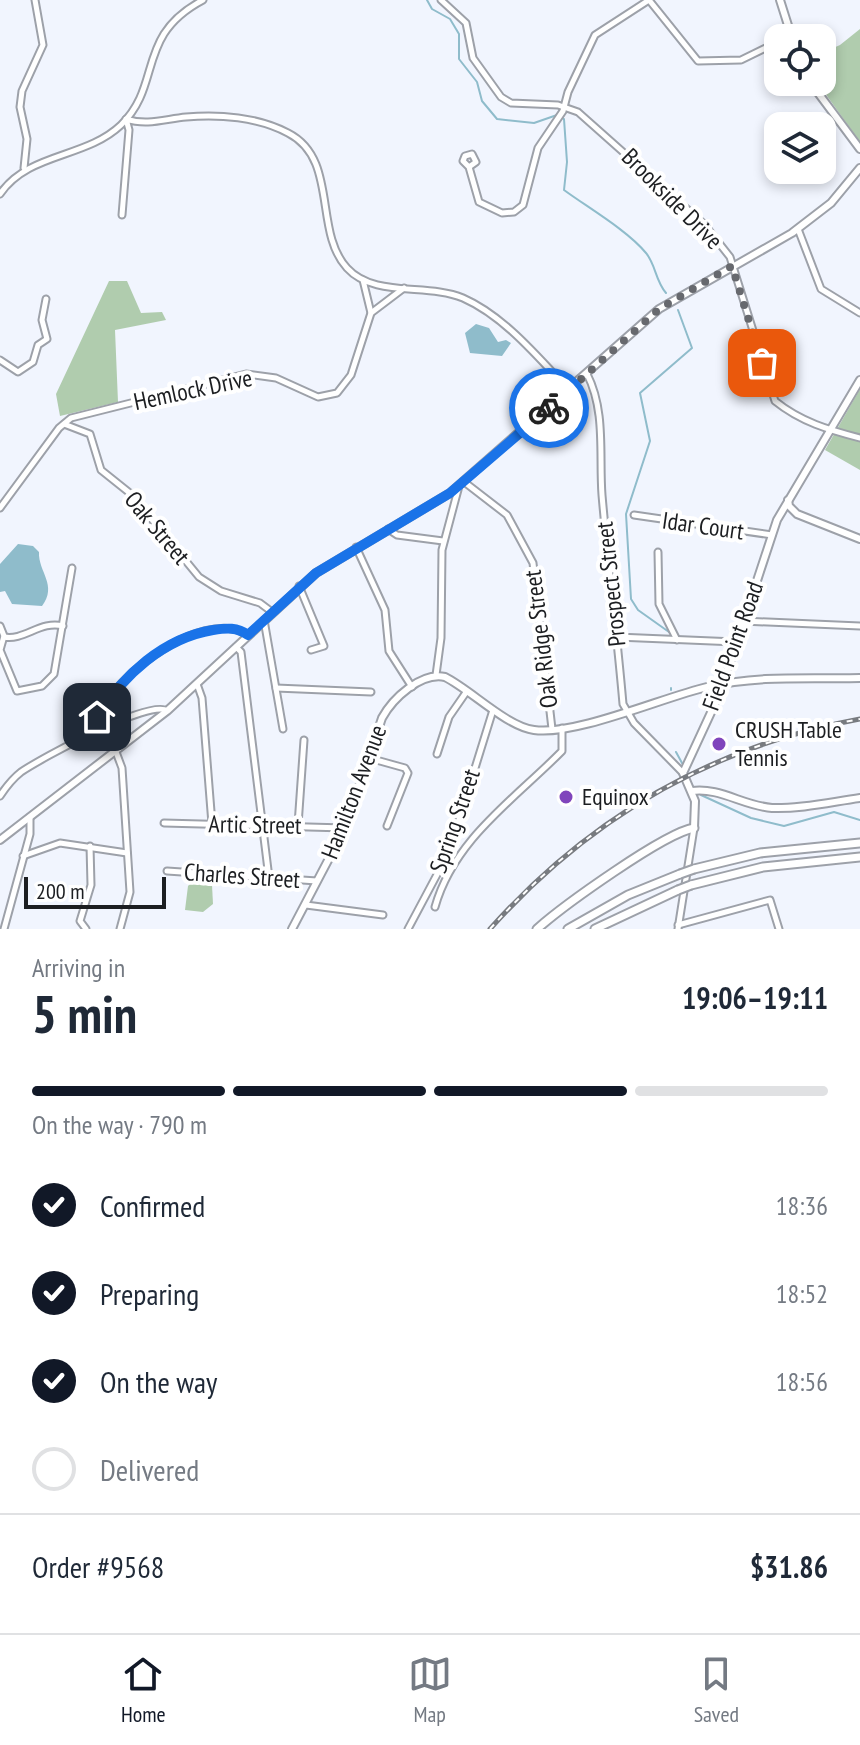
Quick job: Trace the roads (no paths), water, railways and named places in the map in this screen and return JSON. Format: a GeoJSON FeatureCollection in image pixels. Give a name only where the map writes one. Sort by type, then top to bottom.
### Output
{"type":"FeatureCollection","features":[{"type":"Feature","properties":{"kind":"highway"},"geometry":{"type":"LineString","coordinates":[[537,929],[606,879],[680,832],[694,828]]}},
{"type":"Feature","properties":{"kind":"highway"},"geometry":{"type":"LineString","coordinates":[[568,929],[612,903],[694,869],[760,853],[860,842]]}},
{"type":"Feature","properties":{"kind":"highway"},"geometry":{"type":"LineString","coordinates":[[595,929],[691,885],[763,867],[860,857]]}},
{"type":"Feature","properties":{"kind":"main road"},"geometry":{"type":"LineString","coordinates":[[780,0],[786,24]]}},
{"type":"Feature","properties":{"kind":"main road"},"geometry":{"type":"LineString","coordinates":[[820,96],[860,149]]}},
{"type":"Feature","properties":{"kind":"main road"},"geometry":{"type":"LineString","coordinates":[[0,840],[167,711],[299,586],[356,546],[461,483],[662,306],[798,229],[831,203],[860,168]]}},
{"type":"Feature","properties":{"kind":"main road","name":"Field Point Road"},"geometry":{"type":"LineString","coordinates":[[683,773],[722,684],[772,535],[788,500],[860,380]]}},
{"type":"Feature","properties":{"kind":"main road"},"geometry":{"type":"LineString","coordinates":[[788,500],[789,506],[797,514],[860,539]]}},
{"type":"Feature","properties":{"kind":"main road"},"geometry":{"type":"LineString","coordinates":[[436,675],[530,729],[562,727],[722,684],[779,678],[860,678]]}},
{"type":"Feature","properties":{"kind":"main road","name":"Hamilton Avenue"},"geometry":{"type":"LineString","coordinates":[[292,929],[345,828],[386,711],[412,687],[436,675]]}},
{"type":"Feature","properties":{"kind":"main road"},"geometry":{"type":"LineString","coordinates":[[683,773],[692,791],[694,828]]}},
{"type":"Feature","properties":{"kind":"main road"},"geometry":{"type":"LineString","coordinates":[[692,791],[707,790],[747,804],[772,808],[860,798]]}},
{"type":"Feature","properties":{"kind":"street"},"geometry":{"type":"LineString","coordinates":[[24,168],[27,139],[20,107],[22,91],[43,45],[35,0]]}},
{"type":"Feature","properties":{"kind":"street"},"geometry":{"type":"LineString","coordinates":[[0,194],[24,168],[96,144],[126,119],[162,33],[172,20],[203,0]]}},
{"type":"Feature","properties":{"kind":"street"},"geometry":{"type":"LineString","coordinates":[[441,0],[466,23],[473,58],[501,97],[517,105],[564,109]]}},
{"type":"Feature","properties":{"kind":"street"},"geometry":{"type":"LineString","coordinates":[[469,167],[479,202],[497,212],[514,212],[526,201],[538,148],[564,109],[568,92],[595,35],[649,0],[698,61],[741,60],[764,49]]}},
{"type":"Feature","properties":{"kind":"street","name":"Brookside Drive"},"geometry":{"type":"LineString","coordinates":[[564,109],[588,119],[704,224],[730,257],[775,401],[830,432],[860,438]]}},
{"type":"Feature","properties":{"kind":"street"},"geometry":{"type":"LineString","coordinates":[[126,119],[150,123],[223,117],[271,126],[295,137],[317,168],[337,252],[346,268],[363,280],[448,293],[483,309],[569,390]]}},
{"type":"Feature","properties":{"kind":"street"},"geometry":{"type":"LineString","coordinates":[[122,215],[129,130],[126,119]]}},
{"type":"Feature","properties":{"kind":"street"},"geometry":{"type":"LineString","coordinates":[[798,229],[819,287],[860,313]]}},
{"type":"Feature","properties":{"kind":"street"},"geometry":{"type":"LineString","coordinates":[[363,280],[371,313],[404,288]]}},
{"type":"Feature","properties":{"kind":"street"},"geometry":{"type":"LineString","coordinates":[[0,360],[18,372],[29,367],[38,345],[47,339],[42,320],[46,299]]}},
{"type":"Feature","properties":{"kind":"street","name":"Hemlock Drive"},"geometry":{"type":"LineString","coordinates":[[64,424],[79,416],[246,374],[276,378],[312,396],[330,396],[343,388],[351,375],[371,313]]}},
{"type":"Feature","properties":{"kind":"street","name":"Prospect Street"},"geometry":{"type":"LineString","coordinates":[[587,374],[593,387],[600,430],[602,497],[623,704],[639,729],[683,773]]}},
{"type":"Feature","properties":{"kind":"street"},"geometry":{"type":"LineString","coordinates":[[0,508],[64,424]]}},
{"type":"Feature","properties":{"kind":"street","name":"Oak Street"},"geometry":{"type":"LineString","coordinates":[[64,424],[90,434],[101,470],[131,494],[199,577],[221,591],[260,603],[272,612]]}},
{"type":"Feature","properties":{"kind":"street"},"geometry":{"type":"LineString","coordinates":[[436,675],[441,638],[444,541],[461,483]]}},
{"type":"Feature","properties":{"kind":"street","name":"Oak Ridge Street"},"geometry":{"type":"LineString","coordinates":[[461,483],[507,515],[533,563],[552,729]]}},
{"type":"Feature","properties":{"kind":"street","name":"Idar Court"},"geometry":{"type":"LineString","coordinates":[[634,515],[772,535]]}},
{"type":"Feature","properties":{"kind":"street"},"geometry":{"type":"LineString","coordinates":[[387,529],[397,535],[444,541]]}},
{"type":"Feature","properties":{"kind":"street"},"geometry":{"type":"LineString","coordinates":[[356,546],[385,610],[389,651],[412,687]]}},
{"type":"Feature","properties":{"kind":"street"},"geometry":{"type":"LineString","coordinates":[[658,552],[659,604],[672,624],[677,640]]}},
{"type":"Feature","properties":{"kind":"street"},"geometry":{"type":"LineString","coordinates":[[0,626],[4,637],[0,650],[15,688],[22,692],[42,686],[51,679],[72,568]]}},
{"type":"Feature","properties":{"kind":"street"},"geometry":{"type":"LineString","coordinates":[[299,586],[324,646],[311,650]]}},
{"type":"Feature","properties":{"kind":"street"},"geometry":{"type":"LineString","coordinates":[[264,620],[283,729]]}},
{"type":"Feature","properties":{"kind":"street"},"geometry":{"type":"LineString","coordinates":[[743,621],[860,626]]}},
{"type":"Feature","properties":{"kind":"street"},"geometry":{"type":"LineString","coordinates":[[4,637],[12,638],[47,624],[63,626]]}},
{"type":"Feature","properties":{"kind":"street"},"geometry":{"type":"LineString","coordinates":[[94,733],[99,713],[130,675],[166,647],[189,634],[236,629],[248,635]]}},
{"type":"Feature","properties":{"kind":"street"},"geometry":{"type":"LineString","coordinates":[[617,637],[736,642]]}},
{"type":"Feature","properties":{"kind":"street"},"geometry":{"type":"LineString","coordinates":[[236,647],[241,652],[269,878]]}},
{"type":"Feature","properties":{"kind":"street"},"geometry":{"type":"LineString","coordinates":[[197,684],[202,698],[212,824]]}},
{"type":"Feature","properties":{"kind":"street"},"geometry":{"type":"LineString","coordinates":[[276,688],[371,692]]}},
{"type":"Feature","properties":{"kind":"street"},"geometry":{"type":"LineString","coordinates":[[437,754],[449,717],[467,691]]}},
{"type":"Feature","properties":{"kind":"street"},"geometry":{"type":"LineString","coordinates":[[0,796],[18,774],[94,733],[153,708],[167,711]]}},
{"type":"Feature","properties":{"kind":"street","name":"Spring Street"},"geometry":{"type":"LineString","coordinates":[[408,929],[449,852],[494,709]]}},
{"type":"Feature","properties":{"kind":"street"},"geometry":{"type":"LineString","coordinates":[[435,907],[475,835],[507,800],[562,751],[562,727]]}},
{"type":"Feature","properties":{"kind":"street"},"geometry":{"type":"LineString","coordinates":[[298,825],[304,740]]}},
{"type":"Feature","properties":{"kind":"street"},"geometry":{"type":"LineString","coordinates":[[116,752],[122,768],[130,892],[120,929]]}},
{"type":"Feature","properties":{"kind":"street"},"geometry":{"type":"LineString","coordinates":[[369,758],[405,768],[408,773],[387,826]]}},
{"type":"Feature","properties":{"kind":"street"},"geometry":{"type":"LineString","coordinates":[[4,929],[32,826],[30,817]]}},
{"type":"Feature","properties":{"kind":"street","name":"Artic Street"},"geometry":{"type":"LineString","coordinates":[[164,823],[345,828]]}},
{"type":"Feature","properties":{"kind":"street"},"geometry":{"type":"LineString","coordinates":[[694,828],[678,927],[770,900],[779,929]]}},
{"type":"Feature","properties":{"kind":"street"},"geometry":{"type":"LineString","coordinates":[[22,856],[60,843],[127,853]]}},
{"type":"Feature","properties":{"kind":"street"},"geometry":{"type":"LineString","coordinates":[[86,929],[80,921],[91,885],[90,846]]}},
{"type":"Feature","properties":{"kind":"street","name":"Charles Street"},"geometry":{"type":"LineString","coordinates":[[167,871],[318,881]]}},
{"type":"Feature","properties":{"kind":"street"},"geometry":{"type":"LineString","coordinates":[[306,905],[383,915]]}},
{"type":"Feature","properties":{"kind":"water"},"geometry":{"type":"Polygon","coordinates":[[[476,324],[489,328],[498,342],[506,340],[511,343],[502,356],[470,353],[465,333],[476,324]]]}},
{"type":"Feature","properties":{"kind":"water"},"geometry":{"type":"Polygon","coordinates":[[[18,544],[33,546],[39,552],[48,585],[42,606],[12,604],[5,591],[0,592],[0,564],[18,544]]]}},
{"type":"Feature","properties":{"kind":"waterway"},"geometry":{"type":"LineString","coordinates":[[427,0],[432,9],[450,19],[459,34],[459,59],[477,82],[482,101],[497,119],[534,123],[557,115],[564,119],[567,162],[564,190],[638,244],[649,258],[666,293]]}},
{"type":"Feature","properties":{"kind":"waterway"},"geometry":{"type":"LineString","coordinates":[[669,632],[638,610],[631,599],[626,514],[650,441],[640,393],[692,348],[678,310]]}},
{"type":"Feature","properties":{"kind":"waterway"},"geometry":{"type":"LineString","coordinates":[[676,752],[682,763]]}},
{"type":"Feature","properties":{"kind":"waterway"},"geometry":{"type":"LineString","coordinates":[[701,795],[751,818],[784,826],[834,812],[860,820]]}},
{"type":"Feature","properties":{"kind":"railway"},"geometry":{"type":"LineString","coordinates":[[490,929],[528,889],[569,853],[657,792],[704,768],[754,748],[806,731],[860,719]]}},
{"type":"Feature","properties":{"kind":"place","name":"CRUSH Table Tennis"},"geometry":{"type":"Point","coordinates":[719,744]}},
{"type":"Feature","properties":{"kind":"place","name":"Equinox"},"geometry":{"type":"Point","coordinates":[566,797]}}]}
